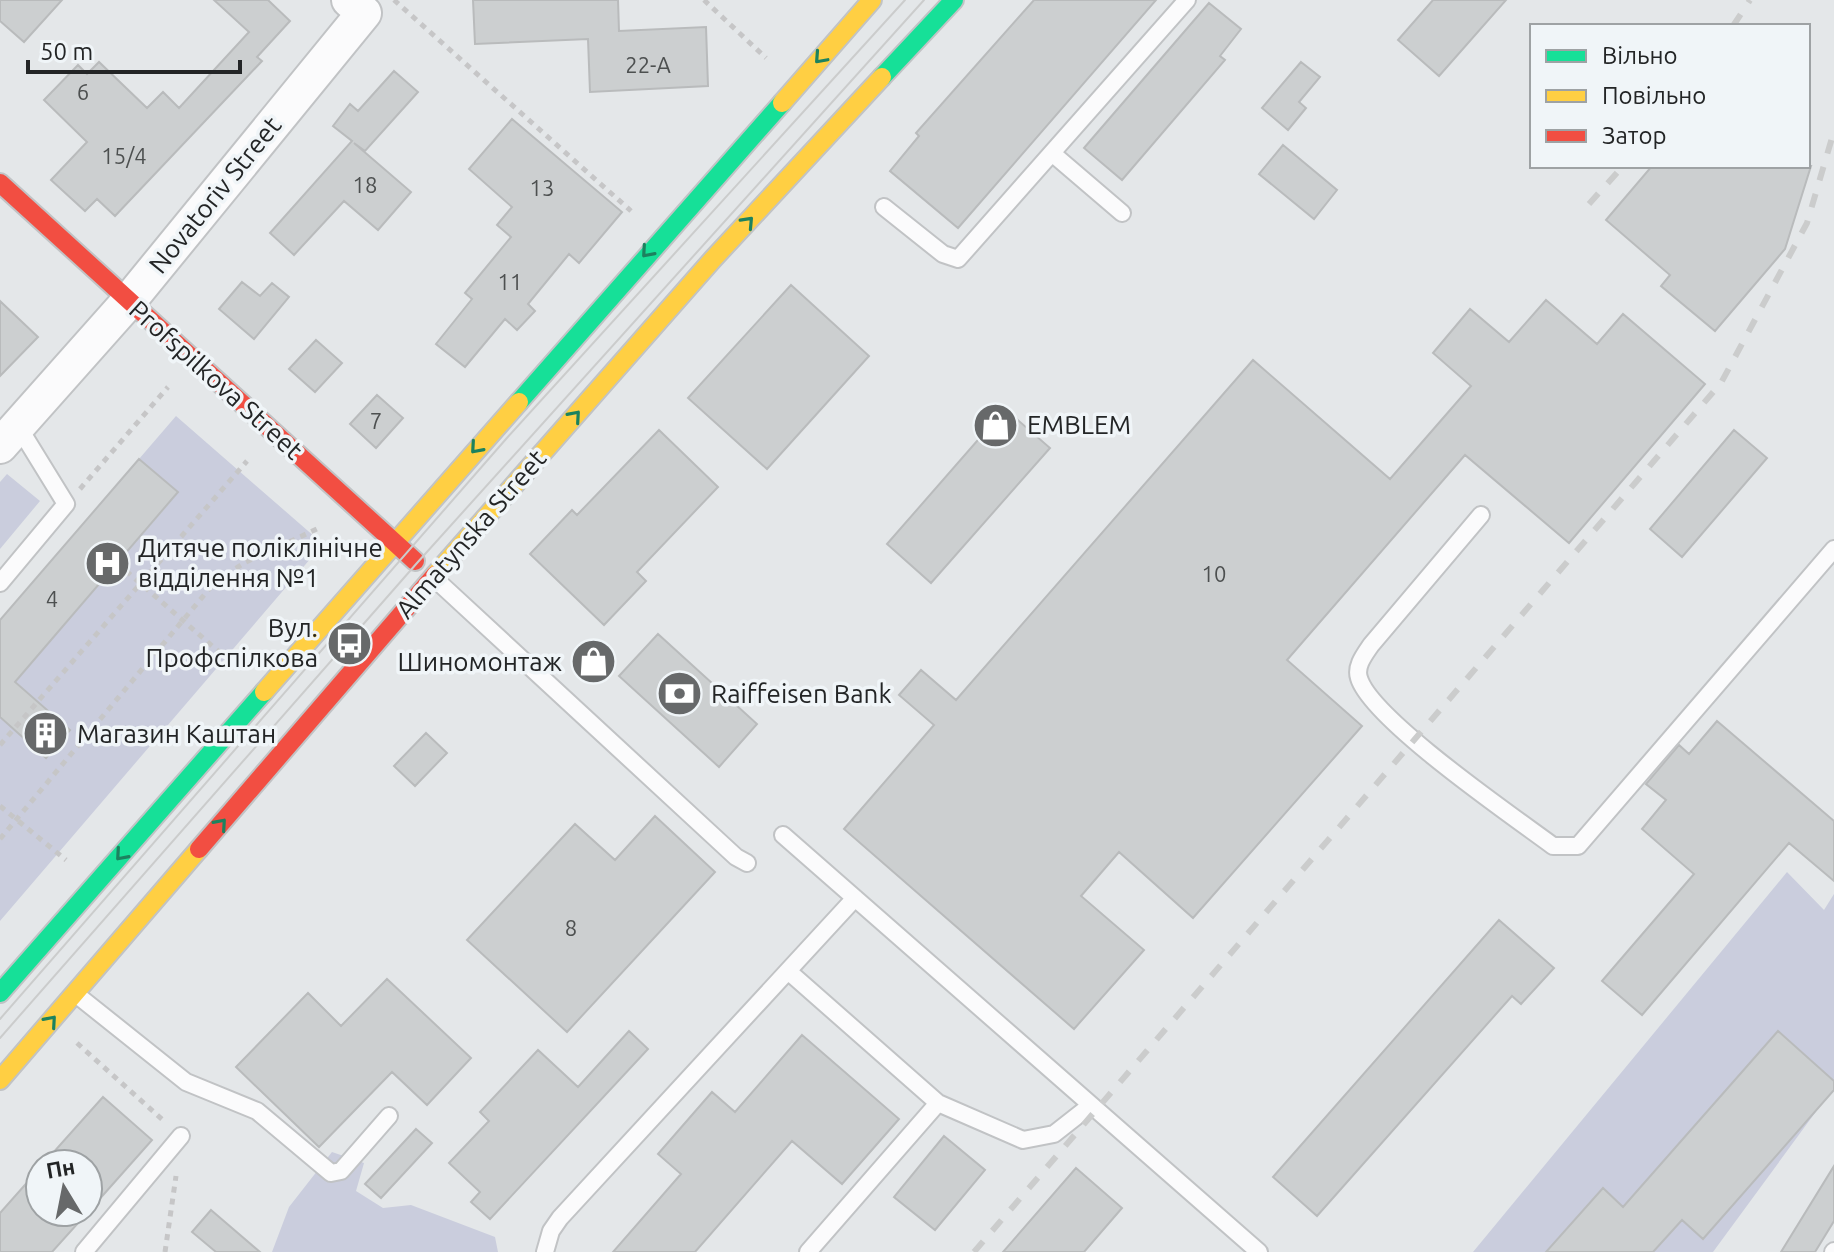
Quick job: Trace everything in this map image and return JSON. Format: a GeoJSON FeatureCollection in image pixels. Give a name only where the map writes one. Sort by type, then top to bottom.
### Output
{"type":"FeatureCollection","features":[{"type":"Feature","properties":{"kind":"street","name":"Almatynska Street"},"geometry":{"type":"LineString","coordinates":[[0,993],[872,0]]}},
{"type":"Feature","properties":{"kind":"street","name":"Almatynska Street"},"geometry":{"type":"LineString","coordinates":[[0,1080],[433,577],[713,259],[954,0]]}},
{"type":"Feature","properties":{"kind":"street","name":"Novatoriv Street"},"geometry":{"type":"LineString","coordinates":[[9,436],[128,302],[369,4]]}},
{"type":"Feature","properties":{"kind":"street","name":"Profspilkova Street"},"geometry":{"type":"LineString","coordinates":[[0,183],[433,577]]}},
{"type":"Feature","properties":{"kind":"lane"},"geometry":{"type":"LineString","coordinates":[[884,207],[943,254],[958,259],[1187,0]]}},
{"type":"Feature","properties":{"kind":"lane"},"geometry":{"type":"LineString","coordinates":[[1053,154],[1122,213]]}},
{"type":"Feature","properties":{"kind":"lane"},"geometry":{"type":"LineString","coordinates":[[0,583],[66,504],[9,436]]}},
{"type":"Feature","properties":{"kind":"lane"},"geometry":{"type":"LineString","coordinates":[[1481,515],[1371,645],[1360,663],[1358,677],[1371,697],[1413,741],[1553,846],[1578,846],[1834,549]]}},
{"type":"Feature","properties":{"kind":"lane"},"geometry":{"type":"LineString","coordinates":[[433,577],[736,857],[747,863]]}},
{"type":"Feature","properties":{"kind":"lane"},"geometry":{"type":"LineString","coordinates":[[783,835],[1259,1252]]}},
{"type":"Feature","properties":{"kind":"lane"},"geometry":{"type":"LineString","coordinates":[[545,1252],[551,1231],[560,1218],[855,898]]}},
{"type":"Feature","properties":{"kind":"lane"},"geometry":{"type":"LineString","coordinates":[[788,971],[938,1103],[1023,1140],[1054,1134],[1091,1105]]}},
{"type":"Feature","properties":{"kind":"lane"},"geometry":{"type":"LineString","coordinates":[[75,994],[186,1082],[257,1111],[331,1173],[341,1171],[389,1116]]}},
{"type":"Feature","properties":{"kind":"lane"},"geometry":{"type":"LineString","coordinates":[[808,1252],[938,1103]]}},
{"type":"Feature","properties":{"kind":"lane"},"geometry":{"type":"LineString","coordinates":[[84,1252],[181,1136]]}},
{"type":"Feature","properties":{"kind":"path"},"geometry":{"type":"LineString","coordinates":[[704,0],[766,58]]}},
{"type":"Feature","properties":{"kind":"path"},"geometry":{"type":"LineString","coordinates":[[369,4],[631,211]]}},
{"type":"Feature","properties":{"kind":"path"},"geometry":{"type":"LineString","coordinates":[[66,504],[168,387]]}},
{"type":"Feature","properties":{"kind":"path"},"geometry":{"type":"LineString","coordinates":[[0,745],[247,461]]}},
{"type":"Feature","properties":{"kind":"path"},"geometry":{"type":"LineString","coordinates":[[0,839],[183,620],[228,572],[319,528]]}},
{"type":"Feature","properties":{"kind":"path"},"geometry":{"type":"LineString","coordinates":[[117,563],[234,665]]}},
{"type":"Feature","properties":{"kind":"path"},"geometry":{"type":"LineString","coordinates":[[0,806],[66,860]]}},
{"type":"Feature","properties":{"kind":"path"},"geometry":{"type":"LineString","coordinates":[[73,1040],[181,1136],[165,1252]]}},
{"type":"Feature","properties":{"kind":"shaded area"},"geometry":{"type":"Polygon","coordinates":[[[176,416],[323,544],[0,921],[0,700],[178,493],[139,459],[176,416]]]}},
{"type":"Feature","properties":{"kind":"shaded area"},"geometry":{"type":"Polygon","coordinates":[[[7,474],[40,501],[0,549],[0,482],[7,474]]]}},
{"type":"Feature","properties":{"kind":"shaded area"},"geometry":{"type":"Polygon","coordinates":[[[1787,872],[1824,910],[1834,894],[1834,1087],[1713,1252],[1473,1252],[1787,872]]]}},
{"type":"Feature","properties":{"kind":"shaded area"},"geometry":{"type":"Polygon","coordinates":[[[332,1152],[364,1163],[356,1191],[383,1208],[411,1205],[495,1237],[498,1252],[272,1252],[289,1207],[332,1152]]]}},
{"type":"Feature","properties":{"kind":"building"},"geometry":{"type":"Polygon","coordinates":[[[0,0],[62,0],[24,42],[0,21],[0,0]]]}},
{"type":"Feature","properties":{"kind":"building"},"geometry":{"type":"Polygon","coordinates":[[[214,0],[268,0],[290,21],[257,57],[262,61],[115,216],[97,199],[85,211],[51,180],[87,142],[44,100],[78,65],[87,74],[99,62],[147,108],[163,92],[179,108],[249,32],[214,0]]]}},
{"type":"Feature","properties":{"kind":"building"},"geometry":{"type":"Polygon","coordinates":[[[473,0],[618,0],[619,31],[706,27],[708,86],[590,92],[588,39],[475,44],[473,0]]]}},
{"type":"Feature","properties":{"kind":"building"},"geometry":{"type":"Polygon","coordinates":[[[1034,0],[1156,0],[958,228],[890,171],[919,136],[916,133],[1034,0]]]}},
{"type":"Feature","properties":{"kind":"building"},"geometry":{"type":"Polygon","coordinates":[[[1433,0],[1506,0],[1439,76],[1398,40],[1433,0]]]}},
{"type":"Feature","properties":{"kind":"building"},"geometry":{"type":"Polygon","coordinates":[[[1209,3],[1241,29],[1220,56],[1225,60],[1122,180],[1084,148],[1209,3]]]}},
{"type":"Feature","properties":{"kind":"building"},"geometry":{"type":"Polygon","coordinates":[[[1301,62],[1320,77],[1299,102],[1306,108],[1288,130],[1262,108],[1301,62]]]}},
{"type":"Feature","properties":{"kind":"building"},"geometry":{"type":"Polygon","coordinates":[[[394,71],[418,92],[365,151],[354,143],[411,192],[378,230],[344,201],[294,255],[270,233],[352,141],[333,126],[350,104],[358,111],[394,71]]]}},
{"type":"Feature","properties":{"kind":"building"},"geometry":{"type":"Polygon","coordinates":[[[512,119],[622,212],[579,263],[569,254],[528,304],[535,311],[517,330],[505,319],[465,367],[436,344],[472,299],[465,293],[511,237],[497,225],[512,207],[469,169],[512,119]]]}},
{"type":"Feature","properties":{"kind":"building"},"geometry":{"type":"Polygon","coordinates":[[[1283,145],[1337,190],[1314,219],[1259,174],[1283,145]]]}},
{"type":"Feature","properties":{"kind":"building"},"geometry":{"type":"Polygon","coordinates":[[[1811,166],[1785,249],[1715,331],[1661,286],[1670,275],[1606,220],[1650,168],[1811,166]]]}},
{"type":"Feature","properties":{"kind":"building"},"geometry":{"type":"Polygon","coordinates":[[[242,282],[260,296],[272,283],[289,297],[254,339],[219,309],[242,282]]]}},
{"type":"Feature","properties":{"kind":"building"},"geometry":{"type":"Polygon","coordinates":[[[791,285],[869,356],[767,469],[688,398],[791,285]]]}},
{"type":"Feature","properties":{"kind":"building"},"geometry":{"type":"Polygon","coordinates":[[[1546,300],[1597,344],[1623,314],[1705,384],[1569,543],[1465,455],[1287,660],[1362,726],[1193,918],[1119,852],[1081,896],[1144,950],[1074,1029],[844,829],[934,725],[899,695],[921,670],[956,700],[1253,360],[1390,479],[1471,386],[1433,353],[1470,309],[1509,342],[1546,300]]]}},
{"type":"Feature","properties":{"kind":"building"},"geometry":{"type":"Polygon","coordinates":[[[0,301],[38,337],[0,376],[0,301]]]}},
{"type":"Feature","properties":{"kind":"building"},"geometry":{"type":"Polygon","coordinates":[[[316,340],[342,363],[315,392],[289,369],[316,340]]]}},
{"type":"Feature","properties":{"kind":"building"},"geometry":{"type":"Polygon","coordinates":[[[377,395],[403,418],[376,448],[350,424],[377,395]]]}},
{"type":"Feature","properties":{"kind":"building"},"geometry":{"type":"Polygon","coordinates":[[[1005,409],[1050,448],[931,583],[887,544],[1005,409]]]}},
{"type":"Feature","properties":{"kind":"building"},"geometry":{"type":"Polygon","coordinates":[[[659,430],[718,487],[637,572],[646,581],[604,625],[530,554],[572,510],[577,515],[659,430]]]}},
{"type":"Feature","properties":{"kind":"building"},"geometry":{"type":"Polygon","coordinates":[[[1734,430],[1767,458],[1682,557],[1650,529],[1734,430]]]}},
{"type":"Feature","properties":{"kind":"building"},"geometry":{"type":"Polygon","coordinates":[[[139,459],[178,492],[15,682],[70,730],[46,758],[0,717],[0,620],[139,459]]]}},
{"type":"Feature","properties":{"kind":"building"},"geometry":{"type":"Polygon","coordinates":[[[658,634],[757,724],[719,767],[619,676],[658,634]]]}},
{"type":"Feature","properties":{"kind":"building"},"geometry":{"type":"Polygon","coordinates":[[[1717,721],[1834,821],[1834,881],[1789,843],[1642,1015],[1602,981],[1694,874],[1642,829],[1666,800],[1646,784],[1679,745],[1689,754],[1717,721]]]}},
{"type":"Feature","properties":{"kind":"building"},"geometry":{"type":"Polygon","coordinates":[[[426,733],[447,753],[415,786],[394,766],[426,733]]]}},
{"type":"Feature","properties":{"kind":"building"},"geometry":{"type":"Polygon","coordinates":[[[655,816],[715,872],[567,1032],[467,940],[575,824],[615,860],[655,816]]]}},
{"type":"Feature","properties":{"kind":"building"},"geometry":{"type":"Polygon","coordinates":[[[1499,920],[1554,968],[1521,1004],[1512,996],[1317,1216],[1273,1177],[1499,920]]]}},
{"type":"Feature","properties":{"kind":"building"},"geometry":{"type":"Polygon","coordinates":[[[387,979],[471,1058],[427,1105],[392,1072],[319,1147],[236,1067],[308,993],[341,1026],[387,979]]]}},
{"type":"Feature","properties":{"kind":"building"},"geometry":{"type":"Polygon","coordinates":[[[629,1031],[648,1049],[490,1219],[471,1202],[480,1192],[449,1163],[489,1121],[480,1112],[538,1050],[578,1087],[629,1031]]]}},
{"type":"Feature","properties":{"kind":"building"},"geometry":{"type":"Polygon","coordinates":[[[1778,1031],[1834,1081],[1834,1090],[1703,1239],[1682,1220],[1653,1252],[1546,1252],[1603,1188],[1623,1207],[1778,1031]]]}},
{"type":"Feature","properties":{"kind":"building"},"geometry":{"type":"Polygon","coordinates":[[[802,1035],[899,1119],[842,1184],[792,1141],[695,1252],[613,1252],[681,1174],[658,1154],[712,1092],[735,1112],[802,1035]]]}},
{"type":"Feature","properties":{"kind":"building"},"geometry":{"type":"Polygon","coordinates":[[[103,1097],[152,1140],[104,1194],[104,1148],[57,1148],[103,1097]]]}},
{"type":"Feature","properties":{"kind":"building"},"geometry":{"type":"Polygon","coordinates":[[[416,1129],[432,1143],[381,1198],[365,1184],[416,1129]]]}},
{"type":"Feature","properties":{"kind":"building"},"geometry":{"type":"Polygon","coordinates":[[[944,1136],[985,1170],[935,1230],[894,1197],[944,1136]]]}},
{"type":"Feature","properties":{"kind":"building"},"geometry":{"type":"Polygon","coordinates":[[[1834,1166],[1834,1221],[1815,1252],[1781,1252],[1834,1166]]]}},
{"type":"Feature","properties":{"kind":"building"},"geometry":{"type":"Polygon","coordinates":[[[1076,1168],[1122,1208],[1084,1252],[1003,1252],[1076,1168]]]}},
{"type":"Feature","properties":{"kind":"building"},"geometry":{"type":"Polygon","coordinates":[[[24,1186],[24,1228],[74,1228],[52,1252],[0,1252],[0,1213],[24,1186]]]}},
{"type":"Feature","properties":{"kind":"building"},"geometry":{"type":"Polygon","coordinates":[[[211,1210],[260,1252],[216,1252],[192,1232],[211,1210]]]}},
{"type":"Feature","properties":{"kind":"tram line"},"geometry":{"type":"LineString","coordinates":[[0,1019],[506,439],[905,0]]}},
{"type":"Feature","properties":{"kind":"tram line"},"geometry":{"type":"LineString","coordinates":[[0,1038],[417,563],[924,0]]}},
{"type":"Feature","properties":{"kind":"railway"},"geometry":{"type":"LineString","coordinates":[[1734,24],[1750,0]]}},
{"type":"Feature","properties":{"kind":"railway"},"geometry":{"type":"LineString","coordinates":[[974,1252],[1721,383],[1807,223],[1834,131]]}},
{"type":"Feature","properties":{"kind":"railway"},"geometry":{"type":"LineString","coordinates":[[1589,204],[1621,168]]}},
{"type":"Feature","properties":{"kind":"traffic: fast"},"geometry":{"type":"LineString","coordinates":[[882,77],[954,0]]}},
{"type":"Feature","properties":{"kind":"traffic: fast"},"geometry":{"type":"LineString","coordinates":[[519,402],[782,103]]}},
{"type":"Feature","properties":{"kind":"traffic: fast"},"geometry":{"type":"LineString","coordinates":[[0,993],[264,692]]}},
{"type":"Feature","properties":{"kind":"traffic: slow"},"geometry":{"type":"LineString","coordinates":[[782,103],[872,0]]}},
{"type":"Feature","properties":{"kind":"traffic: slow"},"geometry":{"type":"LineString","coordinates":[[435,575],[713,259],[882,77]]}},
{"type":"Feature","properties":{"kind":"traffic: slow"},"geometry":{"type":"LineString","coordinates":[[264,692],[519,402]]}},
{"type":"Feature","properties":{"kind":"traffic: slow"},"geometry":{"type":"LineString","coordinates":[[0,1080],[199,849]]}},
{"type":"Feature","properties":{"kind":"traffic: jam"},"geometry":{"type":"LineString","coordinates":[[0,183],[415,561]]}},
{"type":"Feature","properties":{"kind":"traffic: jam"},"geometry":{"type":"LineString","coordinates":[[199,849],[435,575]]}},
{"type":"Feature","properties":{"kind":"place","name":"EMBLEM"},"geometry":{"type":"Point","coordinates":[996,425]}},
{"type":"Feature","properties":{"kind":"place","name":"Дитяче поліклінічне відділення №1"},"geometry":{"type":"Point","coordinates":[107,563]}},
{"type":"Feature","properties":{"kind":"place","name":"Вул. Профспілкова"},"geometry":{"type":"Point","coordinates":[349,643]}},
{"type":"Feature","properties":{"kind":"place","name":"Шиномонтаж"},"geometry":{"type":"Point","coordinates":[593,662]}},
{"type":"Feature","properties":{"kind":"place","name":"Raiffeisen Bank"},"geometry":{"type":"Point","coordinates":[680,694]}},
{"type":"Feature","properties":{"kind":"place","name":"Магазин Каштан"},"geometry":{"type":"Point","coordinates":[46,734]}}]}
